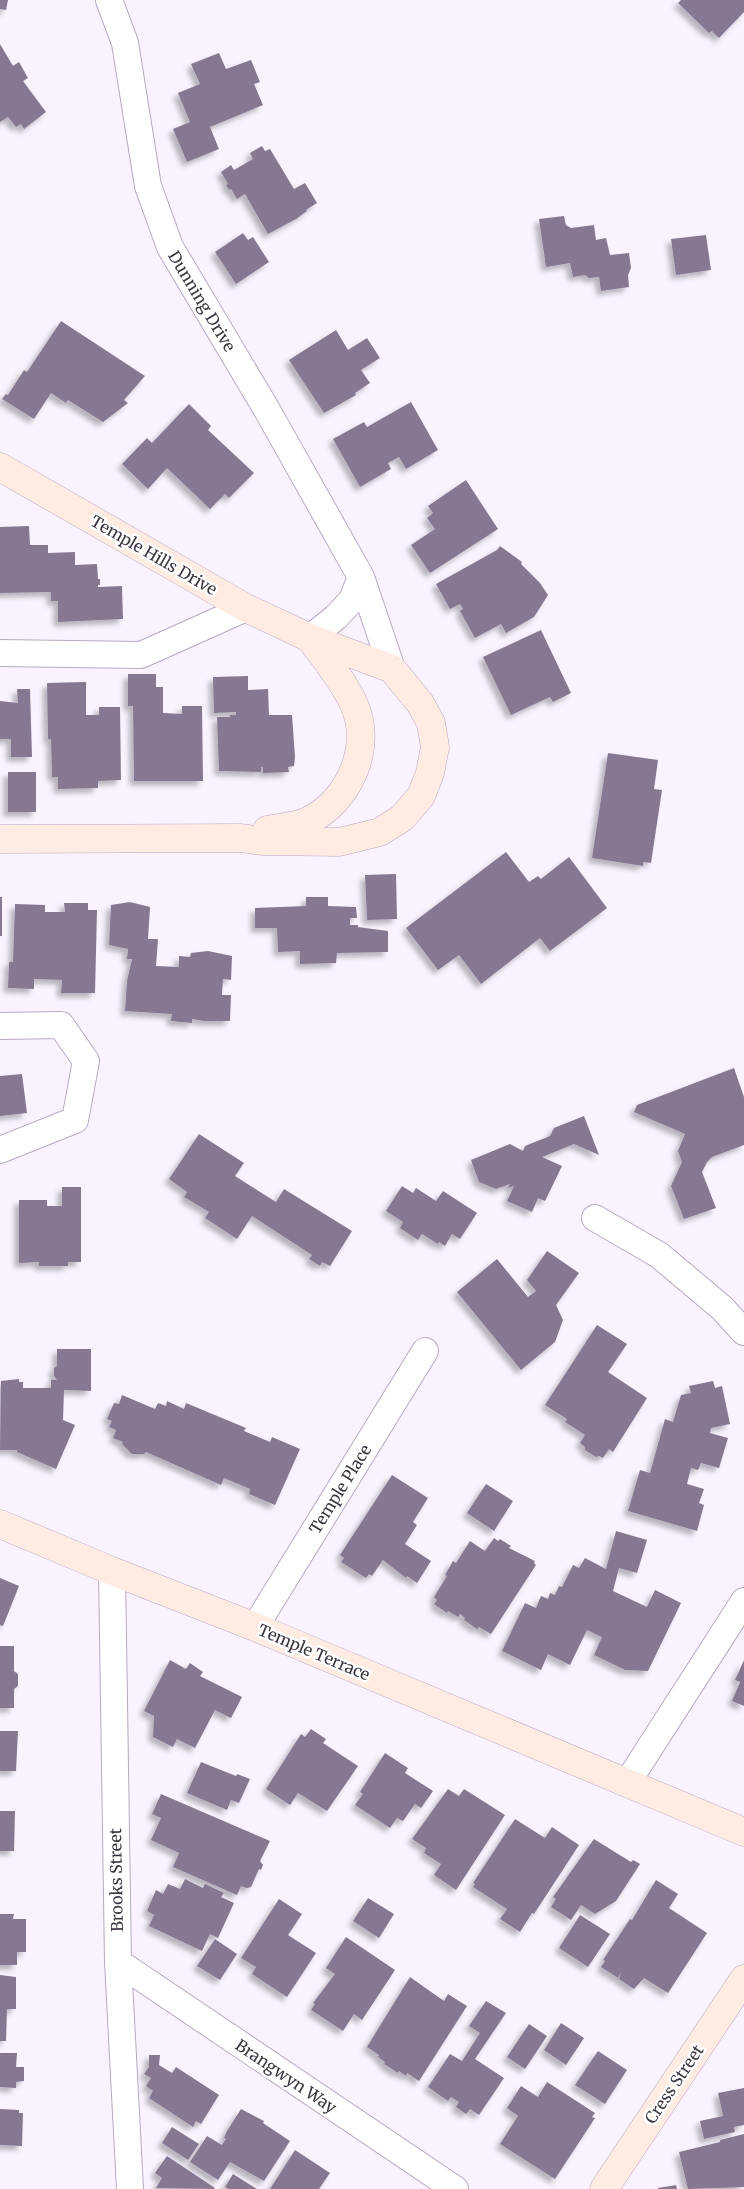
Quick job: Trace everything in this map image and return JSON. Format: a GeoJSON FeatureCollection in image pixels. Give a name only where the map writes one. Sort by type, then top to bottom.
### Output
{"type":"FeatureCollection","features":[{"type":"Feature","properties":{"kind":"street","name":"Dunning Drive"},"geometry":{"type":"LineString","coordinates":[[109,0],[125,43],[148,186],[170,247],[267,410],[361,577],[392,668]]}},
{"type":"Feature","properties":{"kind":"street","name":"Temple Hills Drive"},"geometry":{"type":"LineString","coordinates":[[0,467],[246,608],[310,638],[392,668],[420,703],[431,723],[435,746],[430,773],[421,796],[402,818],[380,832],[339,842],[262,841],[242,838],[0,839]]}},
{"type":"Feature","properties":{"kind":"street"},"geometry":{"type":"LineString","coordinates":[[310,638],[336,617],[352,600],[361,577]]}},
{"type":"Feature","properties":{"kind":"street"},"geometry":{"type":"LineString","coordinates":[[0,653],[141,655],[246,608]]}},
{"type":"Feature","properties":{"kind":"street","name":"Temple Hills Drive"},"geometry":{"type":"LineString","coordinates":[[242,838],[262,831],[307,822],[335,803],[351,781],[358,758],[362,732],[354,703],[310,638]]}},
{"type":"Feature","properties":{"kind":"street"},"geometry":{"type":"LineString","coordinates":[[0,1026],[61,1025],[86,1060],[75,1120],[0,1150]]}},
{"type":"Feature","properties":{"kind":"street"},"geometry":{"type":"LineString","coordinates":[[595,1218],[659,1255],[722,1308],[744,1332]]}},
{"type":"Feature","properties":{"kind":"street","name":"Temple Place"},"geometry":{"type":"LineString","coordinates":[[255,1627],[425,1351]]}},
{"type":"Feature","properties":{"kind":"street","name":"Temple Terrace"},"geometry":{"type":"LineString","coordinates":[[0,1524],[112,1572],[255,1627],[744,1832]]}},
{"type":"Feature","properties":{"kind":"street","name":"Brooks Street"},"geometry":{"type":"LineString","coordinates":[[112,1572],[118,1962],[130,2189]]}},
{"type":"Feature","properties":{"kind":"street"},"geometry":{"type":"LineString","coordinates":[[627,1784],[744,1601]]}},
{"type":"Feature","properties":{"kind":"street","name":"Brangwyn Way"},"geometry":{"type":"LineString","coordinates":[[118,1962],[456,2189]]}},
{"type":"Feature","properties":{"kind":"street","name":"Cress Street"},"geometry":{"type":"LineString","coordinates":[[604,2189],[744,1979]]}},
{"type":"Feature","properties":{"kind":"building"},"geometry":{"type":"Polygon","coordinates":[[[0,0],[8,0],[6,10],[0,9],[0,0]]]}},
{"type":"Feature","properties":{"kind":"building"},"geometry":{"type":"Polygon","coordinates":[[[681,0],[744,0],[744,12],[719,38],[712,31],[709,33],[678,3],[681,0]]]}},
{"type":"Feature","properties":{"kind":"building"},"geometry":{"type":"Polygon","coordinates":[[[0,44],[13,66],[19,62],[28,78],[23,81],[46,112],[24,129],[21,124],[16,127],[8,117],[0,122],[0,44]]]}},
{"type":"Feature","properties":{"kind":"building"},"geometry":{"type":"Polygon","coordinates":[[[219,53],[226,69],[251,60],[260,82],[254,84],[263,105],[210,127],[219,149],[187,162],[173,129],[190,122],[178,93],[200,84],[191,64],[219,53]]]}},
{"type":"Feature","properties":{"kind":"building"},"geometry":{"type":"Polygon","coordinates":[[[262,146],[265,151],[270,149],[294,189],[305,183],[317,203],[296,219],[268,234],[245,194],[237,199],[226,185],[228,184],[221,172],[231,165],[234,170],[253,159],[250,153],[262,146]]]}},
{"type":"Feature","properties":{"kind":"building"},"geometry":{"type":"Polygon","coordinates":[[[564,216],[566,225],[571,228],[594,225],[596,240],[606,238],[610,255],[629,253],[631,268],[628,275],[629,287],[601,291],[599,277],[589,278],[585,275],[573,277],[570,263],[546,267],[539,219],[564,216]]]}},
{"type":"Feature","properties":{"kind":"building"},"geometry":{"type":"Polygon","coordinates":[[[243,233],[248,240],[253,237],[269,262],[236,284],[215,252],[243,233]]]}},
{"type":"Feature","properties":{"kind":"building"},"geometry":{"type":"Polygon","coordinates":[[[706,235],[711,270],[676,275],[671,239],[706,235]]]}},
{"type":"Feature","properties":{"kind":"building"},"geometry":{"type":"Polygon","coordinates":[[[61,321],[145,376],[124,400],[128,403],[103,422],[68,400],[66,403],[51,393],[34,419],[2,399],[6,394],[8,395],[24,370],[27,372],[61,321]]]}},
{"type":"Feature","properties":{"kind":"building"},"geometry":{"type":"Polygon","coordinates":[[[336,330],[348,350],[367,338],[380,358],[361,370],[370,383],[355,393],[356,395],[324,413],[289,360],[336,330]]]}},
{"type":"Feature","properties":{"kind":"building"},"geometry":{"type":"Polygon","coordinates":[[[411,402],[438,450],[406,469],[399,457],[388,463],[391,469],[360,487],[333,439],[364,422],[367,427],[411,402]]]}},
{"type":"Feature","properties":{"kind":"building"},"geometry":{"type":"Polygon","coordinates":[[[189,404],[211,426],[208,430],[254,473],[229,498],[225,494],[210,509],[167,468],[148,489],[122,464],[147,438],[152,443],[189,404]]]}},
{"type":"Feature","properties":{"kind":"building"},"geometry":{"type":"Polygon","coordinates":[[[466,480],[498,529],[430,573],[411,545],[435,529],[427,518],[433,513],[428,506],[466,480]]]}},
{"type":"Feature","properties":{"kind":"building"},"geometry":{"type":"Polygon","coordinates":[[[29,526],[30,545],[48,545],[48,553],[75,552],[75,565],[97,564],[98,579],[100,579],[98,587],[122,586],[123,619],[58,622],[58,601],[51,601],[51,592],[0,593],[0,527],[29,526]]]}},
{"type":"Feature","properties":{"kind":"building"},"geometry":{"type":"Polygon","coordinates":[[[500,546],[522,562],[521,564],[540,583],[548,595],[534,617],[506,633],[501,624],[475,638],[460,611],[463,609],[460,604],[450,609],[436,584],[497,550],[500,546]]]}},
{"type":"Feature","properties":{"kind":"building"},"geometry":{"type":"Polygon","coordinates":[[[541,630],[571,693],[553,702],[550,697],[511,715],[483,657],[541,630]]]}},
{"type":"Feature","properties":{"kind":"building"},"geometry":{"type":"Polygon","coordinates":[[[128,674],[156,674],[156,687],[163,687],[163,713],[182,714],[182,706],[202,706],[203,781],[134,781],[133,706],[128,706],[128,674]]]}},
{"type":"Feature","properties":{"kind":"building"},"geometry":{"type":"Polygon","coordinates":[[[248,676],[248,690],[268,689],[269,715],[292,715],[295,757],[294,766],[288,767],[289,772],[263,773],[263,767],[261,767],[261,772],[219,771],[217,717],[230,717],[229,715],[236,715],[236,712],[214,713],[213,677],[248,676]]]}},
{"type":"Feature","properties":{"kind":"building"},"geometry":{"type":"Polygon","coordinates":[[[86,682],[86,715],[99,715],[99,707],[120,707],[121,780],[98,781],[98,788],[58,789],[58,777],[52,777],[51,739],[48,739],[47,683],[86,682]]]}},
{"type":"Feature","properties":{"kind":"building"},"geometry":{"type":"Polygon","coordinates":[[[17,689],[30,689],[32,757],[11,757],[11,739],[0,739],[0,701],[18,703],[17,689]]]}},
{"type":"Feature","properties":{"kind":"building"},"geometry":{"type":"Polygon","coordinates":[[[608,753],[658,760],[654,789],[662,790],[651,863],[643,862],[643,866],[592,858],[608,753]]]}},
{"type":"Feature","properties":{"kind":"building"},"geometry":{"type":"Polygon","coordinates":[[[8,772],[36,772],[36,812],[8,812],[8,772]]]}},
{"type":"Feature","properties":{"kind":"building"},"geometry":{"type":"Polygon","coordinates":[[[506,852],[529,882],[538,876],[541,879],[569,857],[607,908],[550,951],[540,938],[481,984],[459,955],[438,970],[406,928],[506,852]]]}},
{"type":"Feature","properties":{"kind":"building"},"geometry":{"type":"Polygon","coordinates":[[[396,874],[397,919],[367,920],[365,875],[396,874]]]}},
{"type":"Feature","properties":{"kind":"building"},"geometry":{"type":"Polygon","coordinates":[[[0,897],[2,897],[2,936],[0,936],[0,897]]]}},
{"type":"Feature","properties":{"kind":"building"},"geometry":{"type":"Polygon","coordinates":[[[306,897],[328,897],[328,906],[356,907],[357,918],[350,918],[350,925],[388,931],[388,952],[337,953],[336,963],[300,964],[300,951],[278,952],[277,928],[255,928],[255,908],[306,906],[306,897]]]}},
{"type":"Feature","properties":{"kind":"building"},"geometry":{"type":"Polygon","coordinates":[[[130,902],[150,907],[148,939],[158,939],[156,966],[179,967],[179,956],[190,957],[191,953],[208,951],[232,956],[231,980],[223,979],[222,995],[231,995],[230,1021],[192,1019],[192,1023],[171,1021],[172,1014],[125,1011],[127,981],[132,959],[127,959],[128,949],[109,945],[111,905],[130,902]]]}},
{"type":"Feature","properties":{"kind":"building"},"geometry":{"type":"Polygon","coordinates":[[[64,903],[88,903],[88,910],[97,910],[95,993],[61,993],[62,980],[34,979],[34,989],[8,988],[9,962],[13,962],[15,904],[45,905],[45,912],[65,912],[64,903]]]}},
{"type":"Feature","properties":{"kind":"building"},"geometry":{"type":"Polygon","coordinates":[[[734,1068],[744,1097],[744,1145],[712,1157],[707,1162],[702,1172],[716,1208],[684,1219],[671,1186],[682,1162],[678,1151],[685,1134],[634,1112],[637,1105],[734,1068]]]}},
{"type":"Feature","properties":{"kind":"building"},"geometry":{"type":"Polygon","coordinates":[[[22,1074],[27,1113],[0,1116],[0,1076],[22,1074]]]}},
{"type":"Feature","properties":{"kind":"building"},"geometry":{"type":"Polygon","coordinates":[[[584,1116],[599,1155],[574,1144],[542,1157],[562,1166],[545,1201],[538,1198],[532,1212],[507,1201],[514,1186],[508,1188],[510,1184],[496,1189],[479,1182],[471,1160],[510,1144],[523,1151],[525,1146],[550,1136],[554,1128],[584,1116]]]}},
{"type":"Feature","properties":{"kind":"building"},"geometry":{"type":"Polygon","coordinates":[[[199,1134],[244,1163],[235,1176],[276,1202],[284,1189],[352,1231],[330,1266],[322,1262],[320,1266],[309,1259],[312,1255],[252,1216],[237,1239],[205,1218],[209,1212],[184,1197],[187,1192],[169,1179],[199,1134]]]}},
{"type":"Feature","properties":{"kind":"building"},"geometry":{"type":"Polygon","coordinates":[[[402,1186],[413,1193],[416,1188],[436,1201],[443,1191],[477,1213],[460,1239],[452,1234],[445,1246],[422,1234],[418,1240],[400,1228],[403,1222],[386,1211],[402,1186]]]}},
{"type":"Feature","properties":{"kind":"building"},"geometry":{"type":"Polygon","coordinates":[[[62,1187],[81,1187],[81,1262],[68,1262],[68,1266],[39,1266],[39,1262],[19,1263],[19,1200],[47,1200],[47,1206],[62,1206],[62,1187]]]}},
{"type":"Feature","properties":{"kind":"building"},"geometry":{"type":"Polygon","coordinates":[[[547,1251],[579,1273],[556,1305],[563,1320],[555,1342],[521,1370],[457,1292],[497,1259],[528,1297],[536,1291],[527,1280],[547,1251]]]}},
{"type":"Feature","properties":{"kind":"building"},"geometry":{"type":"Polygon","coordinates":[[[597,1325],[627,1344],[608,1372],[647,1398],[613,1452],[609,1449],[603,1458],[596,1457],[585,1450],[585,1447],[580,1443],[585,1435],[565,1422],[567,1419],[545,1405],[597,1325]]]}},
{"type":"Feature","properties":{"kind":"building"},"geometry":{"type":"Polygon","coordinates":[[[57,1349],[91,1349],[91,1391],[64,1390],[63,1420],[75,1425],[56,1469],[17,1452],[17,1450],[0,1450],[1,1381],[19,1379],[19,1382],[23,1382],[23,1388],[51,1388],[51,1380],[57,1380],[54,1376],[54,1368],[57,1366],[57,1349]]]}},
{"type":"Feature","properties":{"kind":"building"},"geometry":{"type":"Polygon","coordinates":[[[713,1381],[715,1388],[722,1386],[730,1424],[711,1428],[710,1433],[728,1438],[719,1468],[701,1463],[698,1470],[691,1468],[687,1484],[704,1489],[699,1503],[704,1505],[697,1531],[628,1511],[640,1470],[650,1473],[665,1419],[673,1422],[681,1395],[691,1393],[689,1386],[713,1381]]]}},
{"type":"Feature","properties":{"kind":"building"},"geometry":{"type":"Polygon","coordinates":[[[122,1395],[155,1409],[158,1403],[166,1406],[167,1401],[184,1409],[186,1403],[246,1428],[244,1431],[270,1442],[272,1437],[300,1449],[275,1505],[249,1494],[250,1489],[224,1478],[221,1485],[146,1452],[144,1454],[132,1454],[122,1444],[123,1442],[113,1438],[116,1430],[109,1427],[112,1421],[107,1419],[114,1403],[119,1404],[122,1395]]]}},
{"type":"Feature","properties":{"kind":"building"},"geometry":{"type":"Polygon","coordinates":[[[392,1475],[428,1498],[413,1522],[417,1525],[405,1544],[431,1561],[417,1583],[407,1576],[406,1578],[383,1560],[372,1576],[369,1574],[366,1578],[341,1562],[344,1558],[340,1555],[392,1475]]]}},
{"type":"Feature","properties":{"kind":"building"},"geometry":{"type":"Polygon","coordinates":[[[486,1484],[513,1501],[494,1531],[467,1513],[486,1484]]]}},
{"type":"Feature","properties":{"kind":"building"},"geometry":{"type":"Polygon","coordinates":[[[616,1531],[647,1540],[637,1573],[619,1568],[613,1591],[647,1607],[655,1590],[681,1603],[648,1671],[625,1670],[594,1655],[602,1637],[587,1630],[570,1665],[548,1654],[541,1670],[502,1651],[525,1603],[536,1608],[541,1596],[548,1599],[550,1593],[555,1595],[559,1586],[562,1587],[573,1565],[579,1568],[585,1558],[606,1569],[616,1531]]]}},
{"type":"Feature","properties":{"kind":"building"},"geometry":{"type":"Polygon","coordinates":[[[494,1538],[498,1541],[500,1539],[511,1546],[509,1548],[535,1561],[536,1565],[491,1634],[479,1627],[477,1629],[464,1620],[465,1618],[460,1614],[458,1617],[448,1611],[447,1613],[434,1604],[437,1600],[434,1597],[447,1576],[445,1575],[453,1561],[456,1563],[470,1541],[485,1551],[494,1538]]]}},
{"type":"Feature","properties":{"kind":"building"},"geometry":{"type":"Polygon","coordinates":[[[0,1578],[19,1586],[3,1626],[0,1625],[0,1578]]]}},
{"type":"Feature","properties":{"kind":"building"},"geometry":{"type":"Polygon","coordinates":[[[0,1646],[14,1646],[14,1671],[18,1674],[18,1686],[14,1689],[14,1708],[0,1708],[0,1646]]]}},
{"type":"Feature","properties":{"kind":"building"},"geometry":{"type":"Polygon","coordinates":[[[170,1660],[186,1669],[190,1663],[203,1672],[200,1676],[242,1697],[231,1718],[215,1710],[195,1748],[177,1739],[173,1747],[153,1737],[154,1716],[144,1711],[170,1660]]]}},
{"type":"Feature","properties":{"kind":"building"},"geometry":{"type":"Polygon","coordinates":[[[744,1660],[744,1706],[732,1701],[740,1682],[735,1680],[744,1660]]]}},
{"type":"Feature","properties":{"kind":"building"},"geometry":{"type":"Polygon","coordinates":[[[311,1729],[326,1739],[323,1743],[358,1766],[327,1811],[298,1793],[290,1805],[266,1789],[301,1734],[305,1737],[311,1729]]]}},
{"type":"Feature","properties":{"kind":"building"},"geometry":{"type":"Polygon","coordinates":[[[0,1731],[18,1731],[16,1771],[0,1771],[0,1731]]]}},
{"type":"Feature","properties":{"kind":"building"},"geometry":{"type":"Polygon","coordinates":[[[385,1753],[408,1768],[405,1773],[433,1791],[421,1808],[415,1804],[403,1821],[397,1818],[390,1828],[355,1805],[363,1794],[360,1792],[385,1753]]]}},
{"type":"Feature","properties":{"kind":"building"},"geometry":{"type":"Polygon","coordinates":[[[201,1762],[236,1776],[237,1774],[250,1779],[239,1803],[231,1800],[227,1810],[187,1793],[201,1762]]]}},
{"type":"Feature","properties":{"kind":"building"},"geometry":{"type":"Polygon","coordinates":[[[448,1789],[459,1796],[464,1789],[505,1815],[456,1890],[434,1875],[441,1864],[424,1853],[426,1848],[412,1839],[448,1789]]]}},
{"type":"Feature","properties":{"kind":"building"},"geometry":{"type":"Polygon","coordinates":[[[161,1794],[270,1841],[260,1861],[263,1865],[261,1870],[259,1869],[251,1887],[241,1886],[237,1895],[173,1867],[179,1853],[151,1840],[161,1818],[152,1814],[161,1794]]]}},
{"type":"Feature","properties":{"kind":"building"},"geometry":{"type":"Polygon","coordinates":[[[0,1811],[15,1811],[14,1851],[0,1851],[0,1811]]]}},
{"type":"Feature","properties":{"kind":"building"},"geometry":{"type":"Polygon","coordinates":[[[515,1819],[545,1838],[552,1827],[579,1845],[520,1932],[500,1919],[507,1909],[473,1887],[475,1884],[473,1883],[515,1819]]]}},
{"type":"Feature","properties":{"kind":"building"},"geometry":{"type":"Polygon","coordinates":[[[594,1839],[631,1862],[633,1860],[640,1864],[616,1901],[595,1914],[581,1905],[571,1920],[551,1907],[556,1899],[553,1897],[594,1839]]]}},
{"type":"Feature","properties":{"kind":"building"},"geometry":{"type":"Polygon","coordinates":[[[185,1879],[203,1888],[205,1884],[224,1893],[221,1897],[234,1903],[218,1938],[210,1934],[202,1951],[149,1926],[154,1915],[147,1911],[156,1890],[163,1894],[168,1884],[180,1889],[185,1879]]]}},
{"type":"Feature","properties":{"kind":"building"},"geometry":{"type":"Polygon","coordinates":[[[656,1880],[678,1894],[669,1908],[707,1933],[668,1993],[644,1978],[634,1989],[619,1979],[621,1972],[618,1978],[601,1967],[605,1961],[603,1960],[630,1919],[632,1920],[656,1880]]]}},
{"type":"Feature","properties":{"kind":"building"},"geometry":{"type":"Polygon","coordinates":[[[368,1898],[394,1914],[379,1938],[353,1921],[368,1898]]]}},
{"type":"Feature","properties":{"kind":"building"},"geometry":{"type":"Polygon","coordinates":[[[279,1899],[302,1914],[288,1935],[316,1953],[287,1997],[252,1974],[256,1967],[241,1958],[279,1899]]]}},
{"type":"Feature","properties":{"kind":"building"},"geometry":{"type":"Polygon","coordinates":[[[0,1914],[14,1914],[13,1919],[26,1919],[26,1952],[17,1952],[17,1965],[0,1965],[0,1914]]]}},
{"type":"Feature","properties":{"kind":"building"},"geometry":{"type":"Polygon","coordinates":[[[580,1915],[610,1934],[588,1967],[559,1948],[580,1915]]]}},
{"type":"Feature","properties":{"kind":"building"},"geometry":{"type":"Polygon","coordinates":[[[346,1937],[395,1970],[362,2020],[354,2014],[343,2031],[311,2010],[315,2004],[313,2003],[335,1974],[326,1968],[346,1937]]]}},
{"type":"Feature","properties":{"kind":"building"},"geometry":{"type":"Polygon","coordinates":[[[215,1939],[237,1954],[220,1980],[197,1966],[215,1939]]]}},
{"type":"Feature","properties":{"kind":"building"},"geometry":{"type":"Polygon","coordinates":[[[0,1975],[16,1977],[16,2009],[7,2009],[6,2041],[0,2041],[0,1975]]]}},
{"type":"Feature","properties":{"kind":"building"},"geometry":{"type":"Polygon","coordinates":[[[410,1977],[444,2001],[448,1994],[467,2006],[419,2081],[407,2073],[406,2076],[399,2071],[398,2073],[384,2064],[385,2062],[378,2057],[379,2055],[367,2047],[410,1977]]]}},
{"type":"Feature","properties":{"kind":"building"},"geometry":{"type":"Polygon","coordinates":[[[486,2001],[506,2013],[475,2059],[504,2078],[479,2115],[470,2109],[466,2114],[456,2107],[459,2102],[451,2097],[448,2101],[428,2087],[450,2054],[462,2061],[480,2033],[469,2026],[486,2001]]]}},
{"type":"Feature","properties":{"kind":"building"},"geometry":{"type":"Polygon","coordinates":[[[561,2023],[584,2038],[566,2065],[544,2050],[561,2023]]]}},
{"type":"Feature","properties":{"kind":"building"},"geometry":{"type":"Polygon","coordinates":[[[529,2024],[547,2036],[525,2069],[507,2057],[529,2024]]]}},
{"type":"Feature","properties":{"kind":"building"},"geometry":{"type":"Polygon","coordinates":[[[598,2051],[627,2070],[605,2104],[575,2085],[598,2051]]]}},
{"type":"Feature","properties":{"kind":"building"},"geometry":{"type":"Polygon","coordinates":[[[0,2053],[17,2053],[16,2067],[24,2067],[24,2081],[16,2082],[16,2088],[0,2087],[0,2053]]]}},
{"type":"Feature","properties":{"kind":"building"},"geometry":{"type":"Polygon","coordinates":[[[149,2055],[160,2055],[159,2065],[172,2073],[176,2067],[219,2095],[201,2124],[196,2121],[193,2127],[149,2098],[153,2091],[146,2086],[151,2078],[144,2074],[149,2067],[149,2055]]]}},
{"type":"Feature","properties":{"kind":"building"},"geometry":{"type":"Polygon","coordinates":[[[547,2082],[595,2113],[592,2117],[595,2118],[555,2179],[500,2144],[518,2116],[507,2108],[521,2086],[538,2097],[547,2082]]]}},
{"type":"Feature","properties":{"kind":"building"},"geometry":{"type":"Polygon","coordinates":[[[744,2088],[744,2125],[734,2127],[735,2132],[704,2139],[700,2121],[723,2116],[718,2093],[744,2088]]]}},
{"type":"Feature","properties":{"kind":"building"},"geometry":{"type":"Polygon","coordinates":[[[0,2109],[19,2110],[19,2113],[23,2113],[22,2146],[0,2145],[0,2109]]]}},
{"type":"Feature","properties":{"kind":"building"},"geometry":{"type":"Polygon","coordinates":[[[241,2109],[264,2121],[263,2123],[290,2141],[264,2181],[230,2162],[218,2180],[190,2162],[207,2136],[222,2145],[226,2139],[224,2138],[227,2131],[241,2109]]]}},
{"type":"Feature","properties":{"kind":"building"},"geometry":{"type":"Polygon","coordinates":[[[172,2127],[199,2144],[188,2160],[162,2143],[172,2127]]]}},
{"type":"Feature","properties":{"kind":"building"},"geometry":{"type":"Polygon","coordinates":[[[744,2134],[744,2187],[688,2189],[679,2152],[744,2134]]]}},
{"type":"Feature","properties":{"kind":"building"},"geometry":{"type":"Polygon","coordinates":[[[295,2150],[330,2173],[319,2189],[270,2189],[295,2150]]]}},
{"type":"Feature","properties":{"kind":"building"},"geometry":{"type":"Polygon","coordinates":[[[167,2156],[215,2188],[156,2188],[162,2178],[155,2173],[167,2156]]]}},
{"type":"Feature","properties":{"kind":"building"},"geometry":{"type":"Polygon","coordinates":[[[233,2174],[257,2189],[229,2189],[225,2187],[233,2174]]]}},
{"type":"Feature","properties":{"kind":"building"},"geometry":{"type":"Polygon","coordinates":[[[676,2185],[677,2189],[658,2189],[658,2188],[676,2185]]]}}]}
